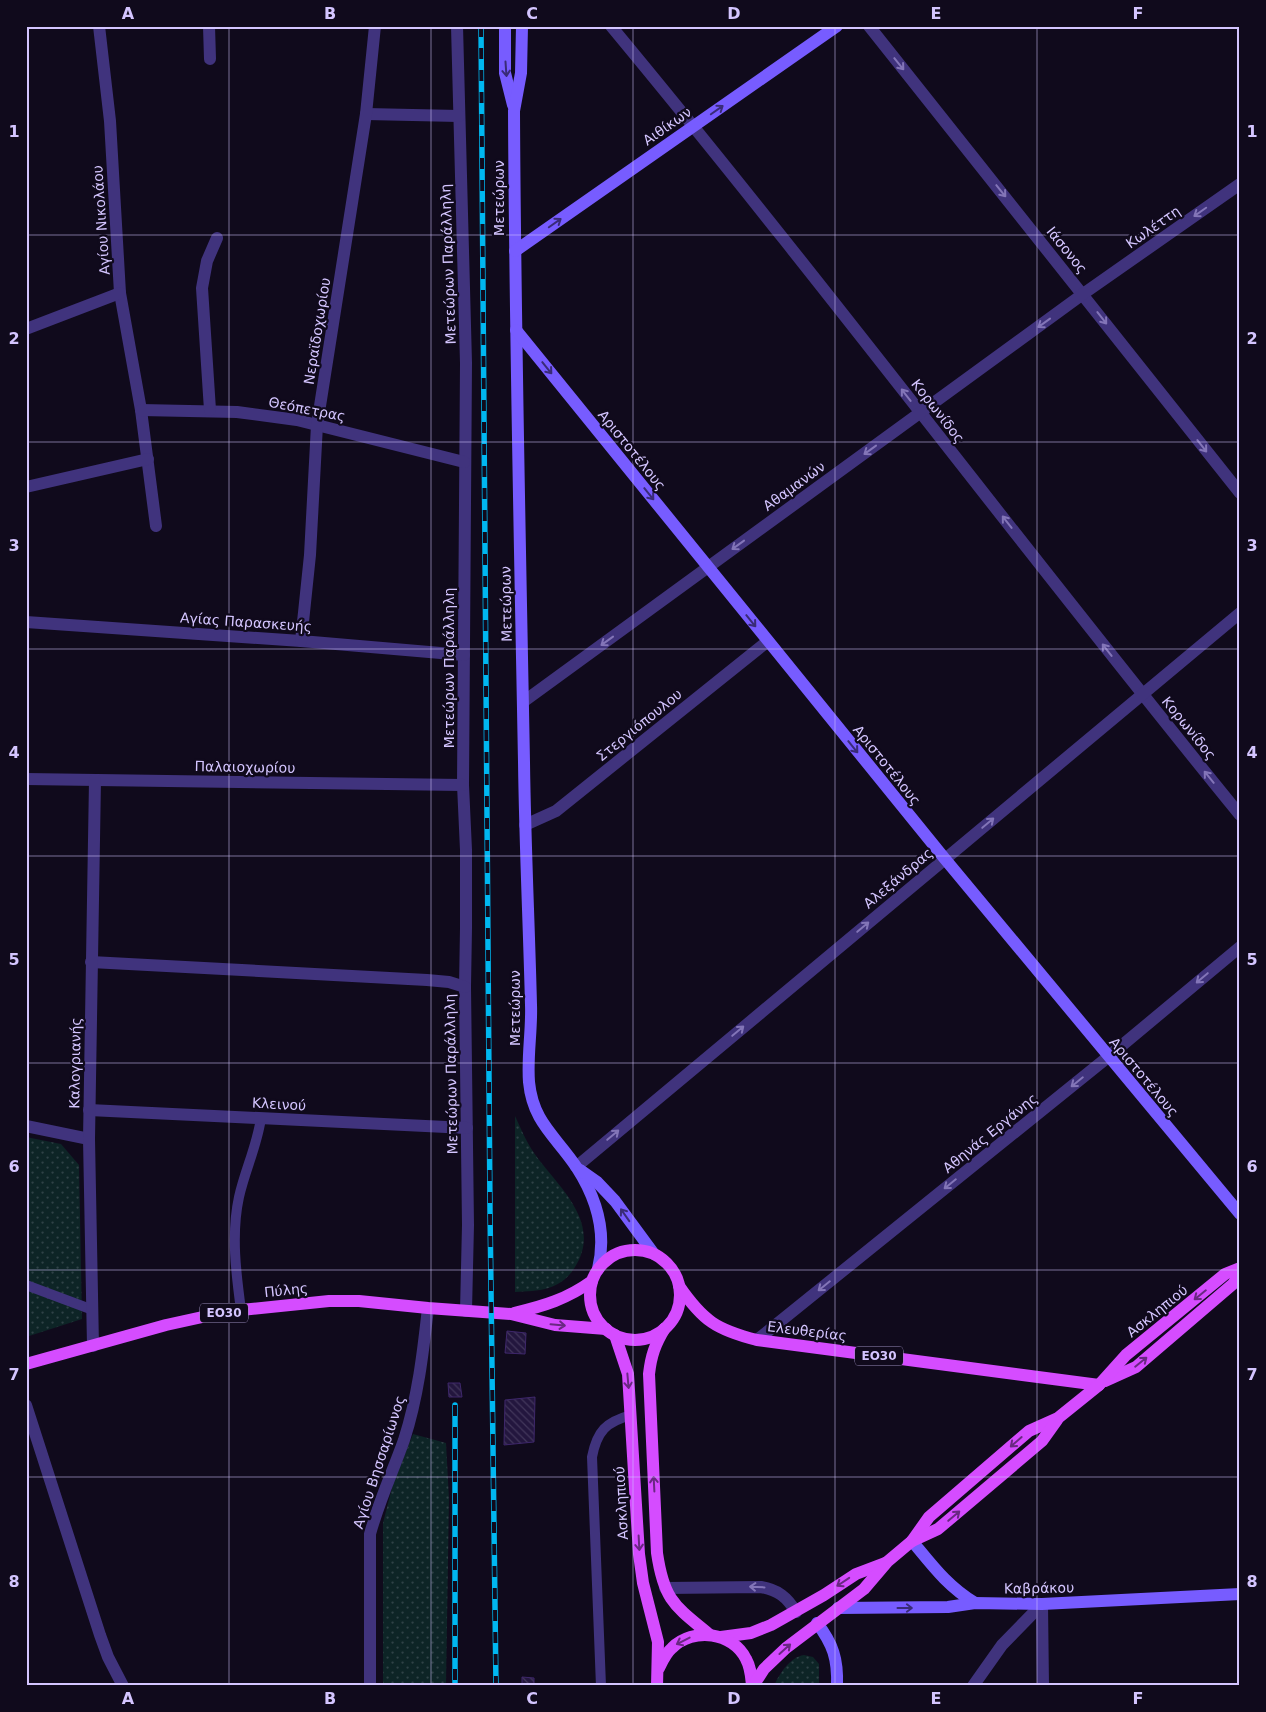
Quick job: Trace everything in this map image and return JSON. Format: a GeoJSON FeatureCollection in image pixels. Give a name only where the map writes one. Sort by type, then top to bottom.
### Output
{"type":"FeatureCollection","features":[{"type":"Feature","properties":{"kind":"main road","name":"ΕΟ30"},"geometry":{"type":"LineString","coordinates":[[610,1332],[597,1319],[592,1308],[590,1294],[592,1281],[598,1269],[609,1258],[623,1251],[639,1250],[654,1254]]}},
{"type":"Feature","properties":{"kind":"main road","name":"Ελευθερίας"},"geometry":{"type":"LineString","coordinates":[[654,1254],[663,1259],[670,1267],[676,1276],[679,1286],[693,1306],[706,1319],[722,1329],[758,1340],[1099,1384]]}},
{"type":"Feature","properties":{"kind":"main road","name":"Ασκληπιού"},"geometry":{"type":"LineString","coordinates":[[753,1686],[764,1669],[780,1653],[864,1589],[887,1562],[912,1541],[929,1517],[1029,1431],[1058,1418],[1099,1384],[1126,1355],[1224,1274],[1240,1268]]}},
{"type":"Feature","properties":{"kind":"main road","name":"Ασκληπιού"},"geometry":{"type":"LineString","coordinates":[[1099,1384],[1136,1367],[1233,1284],[1240,1275]]}},
{"type":"Feature","properties":{"kind":"main road","name":"ΕΟ30"},"geometry":{"type":"LineString","coordinates":[[511,1314],[560,1300],[576,1293],[592,1281]]}},
{"type":"Feature","properties":{"kind":"main road","name":"ΕΟ30"},"geometry":{"type":"LineString","coordinates":[[466,1311],[511,1314],[555,1325],[610,1332],[627,1339],[641,1339],[654,1336],[673,1320],[678,1310],[679,1286]]}},
{"type":"Feature","properties":{"kind":"main road","name":"Πύλης"},"geometry":{"type":"LineString","coordinates":[[26,1364],[166,1325],[241,1310],[320,1302],[359,1301],[466,1311]]}},
{"type":"Feature","properties":{"kind":"main road","name":"Ασκληπιού"},"geometry":{"type":"LineString","coordinates":[[665,1328],[655,1344],[650,1358],[649,1374],[657,1554],[660,1571],[670,1599],[683,1613],[716,1636],[735,1645],[746,1657],[753,1686]]}},
{"type":"Feature","properties":{"kind":"main road","name":"Ασκληπιού"},"geometry":{"type":"LineString","coordinates":[[610,1332],[628,1374],[639,1554],[643,1583],[658,1642],[656,1680]]}},
{"type":"Feature","properties":{"kind":"main road","name":"Ασκληπιού"},"geometry":{"type":"LineString","coordinates":[[656,1680],[664,1658],[672,1647],[683,1639],[696,1635],[716,1636],[751,1633],[796,1612],[856,1574],[887,1562]]}},
{"type":"Feature","properties":{"kind":"street","name":"Αγίου Νικολάου"},"geometry":{"type":"LineString","coordinates":[[99,26],[110,121],[120,293],[141,410],[156,526]]}},
{"type":"Feature","properties":{"kind":"street"},"geometry":{"type":"LineString","coordinates":[[209,26],[210,59]]}},
{"type":"Feature","properties":{"kind":"street","name":"Νεραϊδοχωρίου"},"geometry":{"type":"LineString","coordinates":[[301,641],[310,555],[317,425],[366,114],[375,26]]}},
{"type":"Feature","properties":{"kind":"street","name":"Μετεώρων Παράλληλη"},"geometry":{"type":"LineString","coordinates":[[457,26],[466,354],[463,785],[466,850],[465,987],[468,1225],[466,1311]]}},
{"type":"Feature","properties":{"kind":"street"},"geometry":{"type":"LineString","coordinates":[[505,26],[505,73],[514,111]]}},
{"type":"Feature","properties":{"kind":"street","name":"Μετεώρων"},"geometry":{"type":"LineString","coordinates":[[522,26],[521,73],[514,111],[525,825],[531,1008],[528,1079],[531,1098],[544,1126],[576,1166],[597,1210],[602,1231],[602,1252],[598,1269]]}},
{"type":"Feature","properties":{"kind":"street","name":"Κορωνίδος"},"geometry":{"type":"LineString","coordinates":[[611,26],[694,126],[1142,695],[1240,815]]}},
{"type":"Feature","properties":{"kind":"street","name":"Αιθίκων"},"geometry":{"type":"LineString","coordinates":[[515,251],[837,26]]}},
{"type":"Feature","properties":{"kind":"street","name":"Ιάσονος"},"geometry":{"type":"LineString","coordinates":[[869,26],[1240,493]]}},
{"type":"Feature","properties":{"kind":"street"},"geometry":{"type":"LineString","coordinates":[[366,114],[459,116]]}},
{"type":"Feature","properties":{"kind":"street","name":"Κωλέττη"},"geometry":{"type":"LineString","coordinates":[[1083,294],[1240,184]]}},
{"type":"Feature","properties":{"kind":"street"},"geometry":{"type":"LineString","coordinates":[[210,410],[202,288],[207,261],[217,238]]}},
{"type":"Feature","properties":{"kind":"street"},"geometry":{"type":"LineString","coordinates":[[26,329],[120,293]]}},
{"type":"Feature","properties":{"kind":"street","name":"Αθαμανών"},"geometry":{"type":"LineString","coordinates":[[523,702],[1083,294]]}},
{"type":"Feature","properties":{"kind":"street","name":"Αριστοτέλους"},"geometry":{"type":"LineString","coordinates":[[516,330],[945,859],[1240,1214]]}},
{"type":"Feature","properties":{"kind":"street","name":"Θεόπετρας"},"geometry":{"type":"LineString","coordinates":[[141,410],[210,410],[297,420],[464,462]]}},
{"type":"Feature","properties":{"kind":"street"},"geometry":{"type":"LineString","coordinates":[[26,487],[148,458]]}},
{"type":"Feature","properties":{"kind":"street","name":"Αλεξάνδρας"},"geometry":{"type":"LineString","coordinates":[[576,1166],[1240,613]]}},
{"type":"Feature","properties":{"kind":"street","name":"Αγίας Παρασκευής"},"geometry":{"type":"LineString","coordinates":[[26,622],[301,641],[464,655]]}},
{"type":"Feature","properties":{"kind":"street","name":"Στεργιόπουλου"},"geometry":{"type":"LineString","coordinates":[[525,825],[556,811],[768,641]]}},
{"type":"Feature","properties":{"kind":"street","name":"Παλαιοχωρίου"},"geometry":{"type":"LineString","coordinates":[[26,779],[463,785]]}},
{"type":"Feature","properties":{"kind":"street","name":"Καλογριανής"},"geometry":{"type":"LineString","coordinates":[[94,1346],[89,1110],[95,780]]}},
{"type":"Feature","properties":{"kind":"street","name":"Αθηνάς Εργάνης"},"geometry":{"type":"LineString","coordinates":[[758,1340],[1108,1057],[1240,947]]}},
{"type":"Feature","properties":{"kind":"street"},"geometry":{"type":"LineString","coordinates":[[91,962],[450,982],[465,987]]}},
{"type":"Feature","properties":{"kind":"street","name":"Κλεινού"},"geometry":{"type":"LineString","coordinates":[[89,1110],[467,1128]]}},
{"type":"Feature","properties":{"kind":"street"},"geometry":{"type":"LineString","coordinates":[[26,1126],[89,1139]]}},
{"type":"Feature","properties":{"kind":"street","name":"Μετεώρων"},"geometry":{"type":"LineString","coordinates":[[576,1166],[597,1182],[615,1201],[654,1254]]}},
{"type":"Feature","properties":{"kind":"street","name":"Αγίου Βησσαρίωνος"},"geometry":{"type":"LineString","coordinates":[[370,1686],[370,1534],[376,1512],[404,1441],[413,1408],[421,1370],[428,1308]]}},
{"type":"Feature","properties":{"kind":"street"},"geometry":{"type":"LineString","coordinates":[[26,1405],[100,1635],[108,1657],[123,1686]]}},
{"type":"Feature","properties":{"kind":"street"},"geometry":{"type":"LineString","coordinates":[[912,1541],[947,1583],[975,1603]]}},
{"type":"Feature","properties":{"kind":"street"},"geometry":{"type":"LineString","coordinates":[[665,1588],[761,1587],[783,1595],[796,1612]]}},
{"type":"Feature","properties":{"kind":"street","name":"Καβράκου"},"geometry":{"type":"LineString","coordinates":[[838,1608],[948,1607],[975,1603],[1042,1604],[1240,1594]]}},
{"type":"Feature","properties":{"kind":"street"},"geometry":{"type":"LineString","coordinates":[[973,1686],[1002,1645],[1042,1604]]}},
{"type":"Feature","properties":{"kind":"street"},"geometry":{"type":"LineString","coordinates":[[1042,1604],[1043,1686]]}},
{"type":"Feature","properties":{"kind":"street"},"geometry":{"type":"LineString","coordinates":[[817,1623],[827,1636],[835,1654],[838,1672],[837,1686]]}},
{"type":"Feature","properties":{"kind":"lane"},"geometry":{"type":"LineString","coordinates":[[241,1310],[236,1276],[236,1215],[243,1180],[255,1147],[260,1118]]}},
{"type":"Feature","properties":{"kind":"lane"},"geometry":{"type":"LineString","coordinates":[[26,1285],[93,1310]]}},
{"type":"Feature","properties":{"kind":"lane"},"geometry":{"type":"LineString","coordinates":[[600,1686],[592,1457],[594,1446],[605,1427],[616,1419],[631,1415]]}},
{"type":"Feature","properties":{"kind":"green space"},"geometry":{"type":"Polygon","coordinates":[[[515,1116],[534,1153],[574,1206],[581,1220],[584,1235],[582,1251],[575,1267],[563,1280],[556,1285],[541,1290],[515,1292],[515,1116]]]}},
{"type":"Feature","properties":{"kind":"green space"},"geometry":{"type":"Polygon","coordinates":[[[26,1137],[61,1144],[79,1165],[82,1319],[26,1337],[26,1137]]]}},
{"type":"Feature","properties":{"kind":"green space"},"geometry":{"type":"Polygon","coordinates":[[[413,1434],[446,1443],[449,1499],[446,1684],[383,1684],[383,1523],[393,1484],[413,1434]]]}},
{"type":"Feature","properties":{"kind":"green space"},"geometry":{"type":"Polygon","coordinates":[[[804,1655],[813,1657],[819,1664],[819,1686],[774,1686],[782,1671],[794,1659],[804,1655]]]}},
{"type":"Feature","properties":{"kind":"building"},"geometry":{"type":"Polygon","coordinates":[[[507,1331],[526,1333],[525,1354],[505,1353],[507,1331]]]}},
{"type":"Feature","properties":{"kind":"building"},"geometry":{"type":"Polygon","coordinates":[[[448,1383],[460,1383],[462,1397],[449,1397],[448,1383]]]}},
{"type":"Feature","properties":{"kind":"building"},"geometry":{"type":"Polygon","coordinates":[[[535,1397],[534,1442],[504,1445],[505,1400],[535,1397]]]}},
{"type":"Feature","properties":{"kind":"building"},"geometry":{"type":"Polygon","coordinates":[[[522,1677],[534,1678],[534,1686],[522,1686],[522,1677]]]}},
{"type":"Feature","properties":{"kind":"building"},"geometry":{"type":"Polygon","coordinates":[[[383,1684],[442,1684],[442,1686],[383,1686],[383,1684]]]}},
{"type":"Feature","properties":{"kind":"railway"},"geometry":{"type":"LineString","coordinates":[[481,26],[490,1210],[496,1686]]}},
{"type":"Feature","properties":{"kind":"railway"},"geometry":{"type":"LineString","coordinates":[[455,1405],[455,1686]]}}]}
